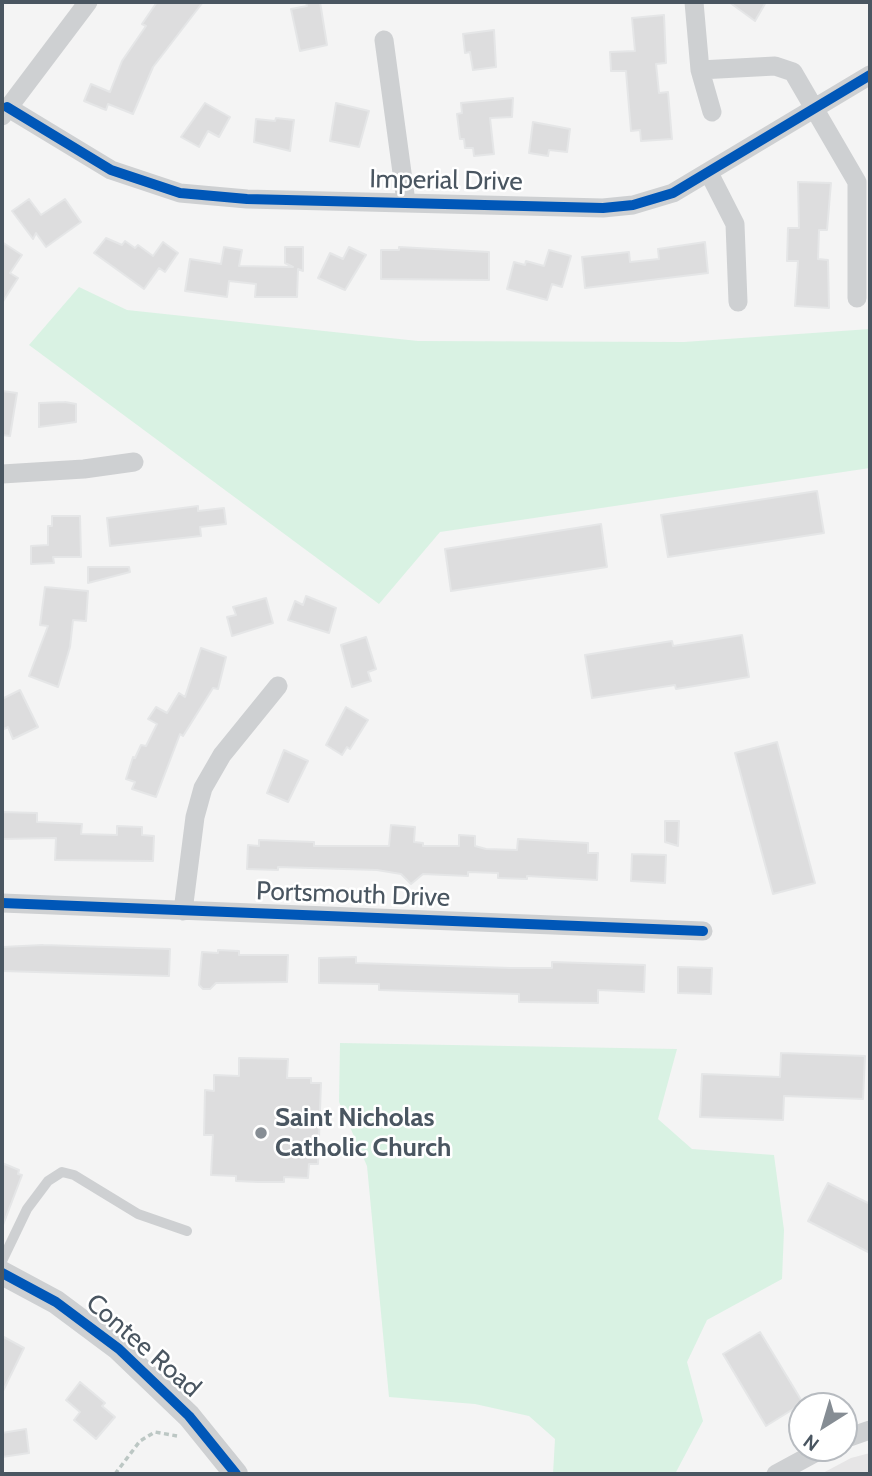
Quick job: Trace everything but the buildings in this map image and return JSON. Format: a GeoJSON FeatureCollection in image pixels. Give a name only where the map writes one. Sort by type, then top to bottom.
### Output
{"type":"FeatureCollection","features":[{"type":"Feature","properties":{"kind":"street"},"geometry":{"type":"LineString","coordinates":[[4,112],[88,2]]}},
{"type":"Feature","properties":{"kind":"street"},"geometry":{"type":"LineString","coordinates":[[694,2],[700,70],[712,112]]}},
{"type":"Feature","properties":{"kind":"street"},"geometry":{"type":"LineString","coordinates":[[384,40],[406,202]]}},
{"type":"Feature","properties":{"kind":"street"},"geometry":{"type":"LineString","coordinates":[[700,70],[784,66],[793,72],[858,182],[857,298]]}},
{"type":"Feature","properties":{"kind":"street","name":"Imperial Drive"},"geometry":{"type":"LineString","coordinates":[[4,112],[111,170],[180,193],[247,199],[577,208],[633,205],[673,193],[870,75]]}},
{"type":"Feature","properties":{"kind":"street"},"geometry":{"type":"LineString","coordinates":[[709,173],[735,225],[738,302]]}},
{"type":"Feature","properties":{"kind":"street"},"geometry":{"type":"LineString","coordinates":[[2,474],[84,469],[134,462]]}},
{"type":"Feature","properties":{"kind":"street"},"geometry":{"type":"LineString","coordinates":[[183,911],[195,817],[203,788],[222,755],[278,686]]}},
{"type":"Feature","properties":{"kind":"street","name":"Portsmouth Drive"},"geometry":{"type":"LineString","coordinates":[[2,903],[703,931]]}},
{"type":"Feature","properties":{"kind":"street","name":"Contee Road"},"geometry":{"type":"LineString","coordinates":[[2,1273],[56,1302],[120,1349],[189,1416],[236,1474]]}},
{"type":"Feature","properties":{"kind":"street"},"geometry":{"type":"LineString","coordinates":[[776,1474],[798,1462]]}},
{"type":"Feature","properties":{"kind":"lane"},"geometry":{"type":"LineString","coordinates":[[2,1261],[27,1209],[48,1181],[62,1172],[74,1175],[138,1214],[187,1231]]}},
{"type":"Feature","properties":{"kind":"path"},"geometry":{"type":"LineString","coordinates":[[115,1474],[140,1441],[155,1432],[183,1437]]}},
{"type":"Feature","properties":{"kind":"shaded area"},"geometry":{"type":"Polygon","coordinates":[[[870,1453],[870,1474],[821,1474],[844,1462],[858,1462],[858,1456],[870,1453]]]}},
{"type":"Feature","properties":{"kind":"green space"},"geometry":{"type":"Polygon","coordinates":[[[79,287],[127,310],[418,341],[684,342],[870,329],[870,468],[440,532],[379,604],[29,345],[79,287]]]}},
{"type":"Feature","properties":{"kind":"green space"},"geometry":{"type":"Polygon","coordinates":[[[340,1043],[677,1049],[658,1119],[692,1149],[774,1155],[784,1230],[782,1279],[707,1320],[687,1362],[703,1421],[675,1474],[553,1474],[555,1439],[529,1416],[475,1404],[389,1397],[367,1166],[339,1102],[340,1043]]]}},
{"type":"Feature","properties":{"kind":"cycle path"},"geometry":{"type":"LineString","coordinates":[[7,107],[111,170],[180,193],[247,199],[603,208],[633,205],[673,193],[870,75]]}},
{"type":"Feature","properties":{"kind":"cycle path"},"geometry":{"type":"LineString","coordinates":[[2,903],[703,931]]}},
{"type":"Feature","properties":{"kind":"cycle path"},"geometry":{"type":"LineString","coordinates":[[2,1273],[56,1302],[119,1349],[189,1416],[236,1474]]}},
{"type":"Feature","properties":{"kind":"place","name":"Saint Nicholas Catholic Church"},"geometry":{"type":"Point","coordinates":[261,1133]}}]}
